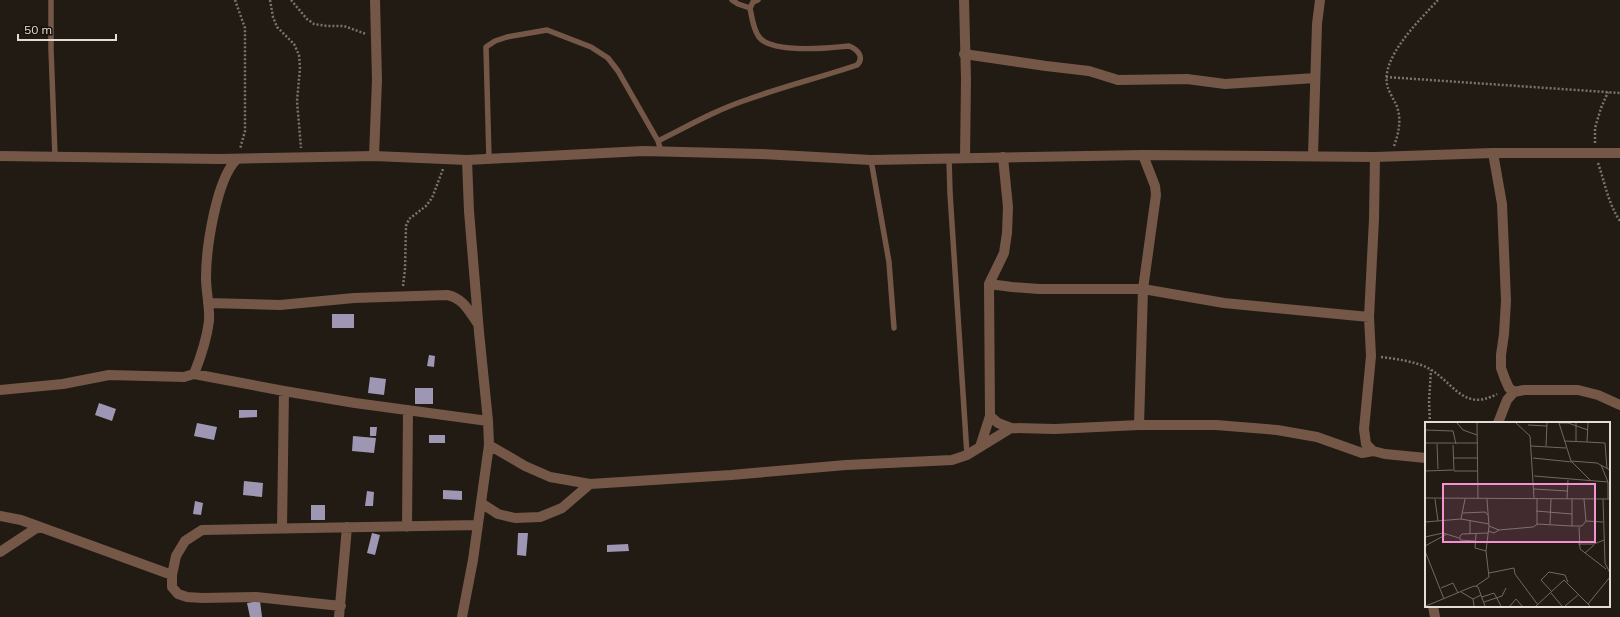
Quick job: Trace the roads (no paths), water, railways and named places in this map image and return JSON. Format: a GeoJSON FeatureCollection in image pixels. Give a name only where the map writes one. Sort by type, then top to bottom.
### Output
{"type":"FeatureCollection","features":[{"type":"Feature","properties":{"kind":"street"},"geometry":{"type":"LineString","coordinates":[[374,156],[377,80],[375,0]]}},
{"type":"Feature","properties":{"kind":"street"},"geometry":{"type":"LineString","coordinates":[[964,0],[965,158]]}},
{"type":"Feature","properties":{"kind":"street"},"geometry":{"type":"LineString","coordinates":[[1313,155],[1317,24],[1320,0]]}},
{"type":"Feature","properties":{"kind":"street"},"geometry":{"type":"LineString","coordinates":[[964,54],[1088,70],[1118,80],[1188,79],[1225,84],[1316,78]]}},
{"type":"Feature","properties":{"kind":"street"},"geometry":{"type":"LineString","coordinates":[[0,156],[237,159],[374,156],[467,160],[643,150],[871,160],[1143,155],[1313,155],[1375,157],[1493,153],[1620,153]]}},
{"type":"Feature","properties":{"kind":"street"},"geometry":{"type":"LineString","coordinates":[[1493,153],[1502,204],[1506,301],[1501,368],[1511,390]]}},
{"type":"Feature","properties":{"kind":"street"},"geometry":{"type":"LineString","coordinates":[[1139,425],[1143,289],[1156,195],[1155,186],[1143,155]]}},
{"type":"Feature","properties":{"kind":"street"},"geometry":{"type":"LineString","coordinates":[[980,447],[990,416],[989,284],[1004,252],[1007,233],[1008,207],[1003,157]]}},
{"type":"Feature","properties":{"kind":"street"},"geometry":{"type":"LineString","coordinates":[[1373,451],[1366,444],[1364,429],[1371,356],[1369,317],[1374,220],[1375,157]]}},
{"type":"Feature","properties":{"kind":"street"},"geometry":{"type":"LineString","coordinates":[[194,374],[209,320],[206,277],[209,243],[219,193],[228,170],[237,159]]}},
{"type":"Feature","properties":{"kind":"street"},"geometry":{"type":"LineString","coordinates":[[462,617],[478,526],[489,445],[469,211],[467,160]]}},
{"type":"Feature","properties":{"kind":"street"},"geometry":{"type":"LineString","coordinates":[[989,284],[1039,289],[1143,289],[1224,303],[1369,317]]}},
{"type":"Feature","properties":{"kind":"street"},"geometry":{"type":"LineString","coordinates":[[208,303],[280,305],[354,298],[447,294],[454,296],[467,307],[479,324]]}},
{"type":"Feature","properties":{"kind":"street"},"geometry":{"type":"LineString","coordinates":[[0,390],[63,384],[109,375],[184,377],[194,374],[284,391],[488,421]]}},
{"type":"Feature","properties":{"kind":"street"},"geometry":{"type":"LineString","coordinates":[[1511,390],[1578,390],[1598,395],[1620,406]]}},
{"type":"Feature","properties":{"kind":"street"},"geometry":{"type":"LineString","coordinates":[[1498,422],[1511,390]]}},
{"type":"Feature","properties":{"kind":"street"},"geometry":{"type":"LineString","coordinates":[[282,528],[284,391]]}},
{"type":"Feature","properties":{"kind":"street"},"geometry":{"type":"LineString","coordinates":[[407,526],[408,410]]}},
{"type":"Feature","properties":{"kind":"street"},"geometry":{"type":"LineString","coordinates":[[990,416],[998,423],[1011,428],[1055,429],[1139,425],[1216,425],[1277,430],[1317,437],[1362,453],[1373,451],[1384,454],[1425,458]]}},
{"type":"Feature","properties":{"kind":"street"},"geometry":{"type":"LineString","coordinates":[[489,445],[525,466],[550,477],[590,484],[731,475],[846,465],[952,460],[967,455],[1011,428]]}},
{"type":"Feature","properties":{"kind":"street"},"geometry":{"type":"LineString","coordinates":[[481,504],[498,514],[515,518],[540,517],[562,508],[590,484]]}},
{"type":"Feature","properties":{"kind":"street"},"geometry":{"type":"LineString","coordinates":[[0,516],[21,520],[172,575]]}},
{"type":"Feature","properties":{"kind":"street"},"geometry":{"type":"LineString","coordinates":[[341,606],[256,597],[187,597],[178,594],[172,587],[172,575],[176,556],[185,541],[202,530],[478,526]]}},
{"type":"Feature","properties":{"kind":"street"},"geometry":{"type":"LineString","coordinates":[[0,552],[38,527]]}},
{"type":"Feature","properties":{"kind":"street"},"geometry":{"type":"LineString","coordinates":[[339,617],[347,527]]}},
{"type":"Feature","properties":{"kind":"street"},"geometry":{"type":"LineString","coordinates":[[1433,607],[1435,617]]}},
{"type":"Feature","properties":{"kind":"lane"},"geometry":{"type":"LineString","coordinates":[[51,0],[51,49],[55,156]]}},
{"type":"Feature","properties":{"kind":"lane"},"geometry":{"type":"LineString","coordinates":[[732,0],[738,4],[750,8]]}},
{"type":"Feature","properties":{"kind":"lane"},"geometry":{"type":"LineString","coordinates":[[658,141],[715,113],[749,99],[857,65],[860,62],[860,57],[856,49],[849,46],[803,50],[773,45],[760,39],[754,29],[750,8],[753,2],[758,0]]}},
{"type":"Feature","properties":{"kind":"lane"},"geometry":{"type":"LineString","coordinates":[[489,159],[486,48],[495,41],[507,37],[547,30],[591,48],[608,58],[618,71],[658,141],[661,151]]}},
{"type":"Feature","properties":{"kind":"lane"},"geometry":{"type":"LineString","coordinates":[[949,158],[967,455]]}},
{"type":"Feature","properties":{"kind":"lane"},"geometry":{"type":"LineString","coordinates":[[871,160],[889,262],[894,328]]}}]}
